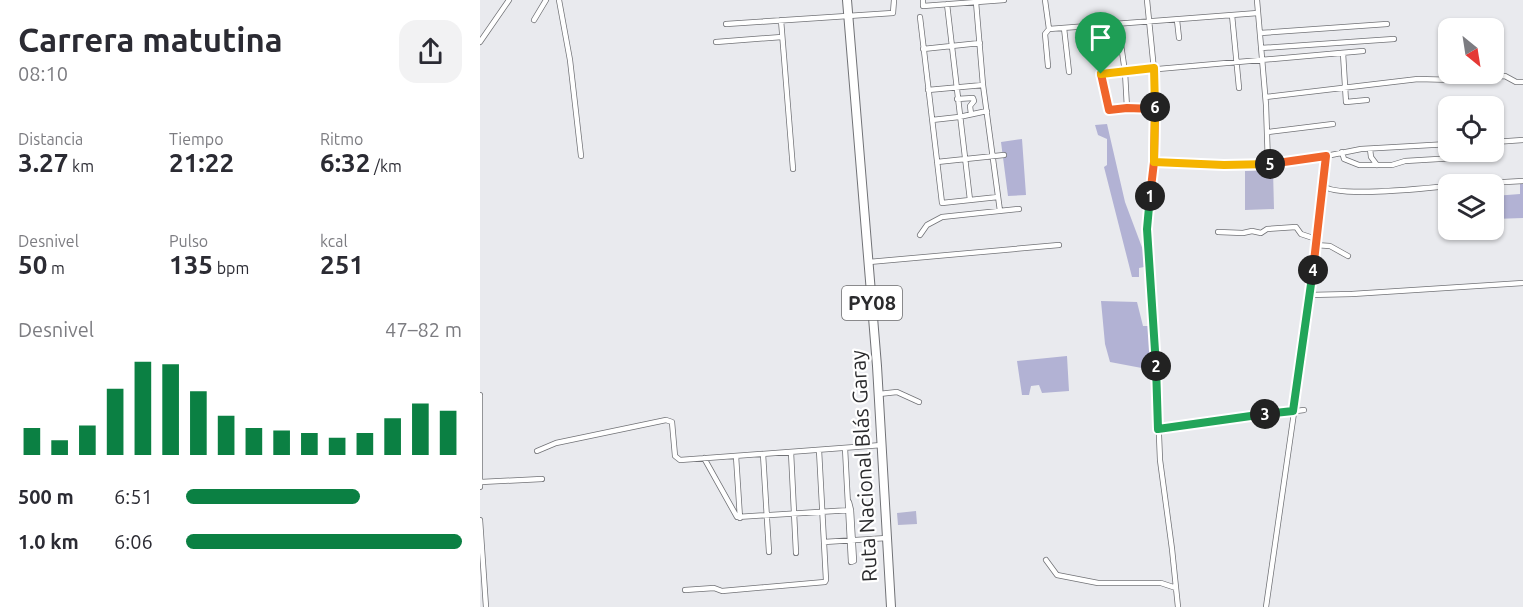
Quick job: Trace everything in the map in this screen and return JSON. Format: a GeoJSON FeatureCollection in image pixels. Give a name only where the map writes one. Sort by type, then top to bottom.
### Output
{"type":"FeatureCollection","features":[{"type":"Feature","properties":{"kind":"highway","name":"Ruta Nacional Blás Garay"},"geometry":{"type":"LineString","coordinates":[[847,0],[869,262],[890,592],[893,607]]}},
{"type":"Feature","properties":{"kind":"street"},"geometry":{"type":"LineString","coordinates":[[480,42],[508,0]]}},
{"type":"Feature","properties":{"kind":"street"},"geometry":{"type":"LineString","coordinates":[[534,20],[546,0]]}},
{"type":"Feature","properties":{"kind":"street"},"geometry":{"type":"LineString","coordinates":[[560,0],[570,60],[581,156]]}},
{"type":"Feature","properties":{"kind":"street"},"geometry":{"type":"LineString","coordinates":[[726,24],[893,13],[894,0]]}},
{"type":"Feature","properties":{"kind":"street"},"geometry":{"type":"LineString","coordinates":[[923,0],[923,6],[1004,0]]}},
{"type":"Feature","properties":{"kind":"street"},"geometry":{"type":"LineString","coordinates":[[1045,0],[1049,29],[1046,34],[1048,66]]}},
{"type":"Feature","properties":{"kind":"street"},"geometry":{"type":"LineString","coordinates":[[1147,0],[1154,68],[1155,109],[1154,162],[1147,229],[1154,315],[1160,460],[1178,607]]}},
{"type":"Feature","properties":{"kind":"street"},"geometry":{"type":"LineString","coordinates":[[1257,0],[1266,97],[1268,164]]}},
{"type":"Feature","properties":{"kind":"street"},"geometry":{"type":"LineString","coordinates":[[976,2],[983,85],[1000,211]]}},
{"type":"Feature","properties":{"kind":"street"},"geometry":{"type":"LineString","coordinates":[[947,4],[970,200]]}},
{"type":"Feature","properties":{"kind":"street"},"geometry":{"type":"LineString","coordinates":[[1049,29],[1258,13]]}},
{"type":"Feature","properties":{"kind":"street"},"geometry":{"type":"LineString","coordinates":[[1232,15],[1239,88]]}},
{"type":"Feature","properties":{"kind":"street"},"geometry":{"type":"LineString","coordinates":[[920,17],[942,203],[998,197]]}},
{"type":"Feature","properties":{"kind":"street"},"geometry":{"type":"LineString","coordinates":[[781,20],[793,169]]}},
{"type":"Feature","properties":{"kind":"street"},"geometry":{"type":"LineString","coordinates":[[1177,20],[1179,38]]}},
{"type":"Feature","properties":{"kind":"street"},"geometry":{"type":"LineString","coordinates":[[1118,24],[1125,72],[1127,108]]}},
{"type":"Feature","properties":{"kind":"street"},"geometry":{"type":"LineString","coordinates":[[1260,33],[1387,24]]}},
{"type":"Feature","properties":{"kind":"street"},"geometry":{"type":"LineString","coordinates":[[1090,26],[1109,110],[1155,109]]}},
{"type":"Feature","properties":{"kind":"street"},"geometry":{"type":"LineString","coordinates":[[1064,28],[1069,72]]}},
{"type":"Feature","properties":{"kind":"street"},"geometry":{"type":"LineString","coordinates":[[716,42],[783,37]]}},
{"type":"Feature","properties":{"kind":"street"},"geometry":{"type":"LineString","coordinates":[[1261,48],[1394,39]]}},
{"type":"Feature","properties":{"kind":"street"},"geometry":{"type":"LineString","coordinates":[[923,49],[980,43]]}},
{"type":"Feature","properties":{"kind":"street"},"geometry":{"type":"LineString","coordinates":[[1101,74],[1363,51]]}},
{"type":"Feature","properties":{"kind":"street"},"geometry":{"type":"LineString","coordinates":[[1343,53],[1346,102],[1367,100]]}},
{"type":"Feature","properties":{"kind":"street"},"geometry":{"type":"LineString","coordinates":[[1266,97],[1418,79],[1454,80],[1506,76],[1516,82],[1523,82]]}},
{"type":"Feature","properties":{"kind":"street"},"geometry":{"type":"LineString","coordinates":[[928,90],[983,85]]}},
{"type":"Feature","properties":{"kind":"street"},"geometry":{"type":"LineString","coordinates":[[957,99],[973,98],[970,106],[971,114]]}},
{"type":"Feature","properties":{"kind":"street"},"geometry":{"type":"LineString","coordinates":[[932,120],[987,111]]}},
{"type":"Feature","properties":{"kind":"street"},"geometry":{"type":"LineString","coordinates":[[1268,132],[1333,124]]}},
{"type":"Feature","properties":{"kind":"street"},"geometry":{"type":"LineString","coordinates":[[1504,141],[1523,140]]}},
{"type":"Feature","properties":{"kind":"street"},"geometry":{"type":"LineString","coordinates":[[1434,145],[1434,159]]}},
{"type":"Feature","properties":{"kind":"street"},"geometry":{"type":"LineString","coordinates":[[1154,162],[1268,164],[1342,152],[1438,145]]}},
{"type":"Feature","properties":{"kind":"street"},"geometry":{"type":"LineString","coordinates":[[1370,149],[1371,157],[1377,165]]}},
{"type":"Feature","properties":{"kind":"street"},"geometry":{"type":"LineString","coordinates":[[1342,152],[1344,159],[1359,165],[1392,165],[1405,161],[1438,159]]}},
{"type":"Feature","properties":{"kind":"street"},"geometry":{"type":"LineString","coordinates":[[937,162],[1004,155]]}},
{"type":"Feature","properties":{"kind":"street"},"geometry":{"type":"LineString","coordinates":[[1266,607],[1326,156]]}},
{"type":"Feature","properties":{"kind":"street"},"geometry":{"type":"LineString","coordinates":[[1504,182],[1523,181]]}},
{"type":"Feature","properties":{"kind":"street"},"geometry":{"type":"LineString","coordinates":[[1322,185],[1325,188],[1349,193],[1438,187]]}},
{"type":"Feature","properties":{"kind":"street"},"geometry":{"type":"LineString","coordinates":[[920,235],[927,225],[942,216],[1019,210]]}},
{"type":"Feature","properties":{"kind":"street"},"geometry":{"type":"LineString","coordinates":[[1218,232],[1261,233],[1267,229],[1296,227],[1301,234],[1348,256]]}},
{"type":"Feature","properties":{"kind":"street"},"geometry":{"type":"LineString","coordinates":[[869,262],[1059,245]]}},
{"type":"Feature","properties":{"kind":"street"},"geometry":{"type":"LineString","coordinates":[[1309,295],[1523,283]]}},
{"type":"Feature","properties":{"kind":"street"},"geometry":{"type":"LineString","coordinates":[[879,394],[897,392],[919,402]]}},
{"type":"Feature","properties":{"kind":"street"},"geometry":{"type":"LineString","coordinates":[[480,395],[480,487]]}},
{"type":"Feature","properties":{"kind":"street"},"geometry":{"type":"LineString","coordinates":[[1158,429],[1304,410]]}},
{"type":"Feature","properties":{"kind":"street"},"geometry":{"type":"LineString","coordinates":[[537,451],[556,443],[666,420],[672,422],[677,458],[680,460],[882,445]]}},
{"type":"Feature","properties":{"kind":"street"},"geometry":{"type":"LineString","coordinates":[[845,448],[851,542]]}},
{"type":"Feature","properties":{"kind":"street"},"geometry":{"type":"LineString","coordinates":[[685,590],[714,588],[722,591],[825,582],[819,450]]}},
{"type":"Feature","properties":{"kind":"street"},"geometry":{"type":"LineString","coordinates":[[791,452],[796,553]]}},
{"type":"Feature","properties":{"kind":"street"},"geometry":{"type":"LineString","coordinates":[[763,454],[769,552]]}},
{"type":"Feature","properties":{"kind":"street"},"geometry":{"type":"LineString","coordinates":[[736,456],[740,518]]}},
{"type":"Feature","properties":{"kind":"street"},"geometry":{"type":"LineString","coordinates":[[704,458],[735,516],[740,518],[849,510]]}},
{"type":"Feature","properties":{"kind":"street"},"geometry":{"type":"LineString","coordinates":[[481,482],[542,479]]}},
{"type":"Feature","properties":{"kind":"street"},"geometry":{"type":"LineString","coordinates":[[480,520],[486,607]]}},
{"type":"Feature","properties":{"kind":"street"},"geometry":{"type":"LineString","coordinates":[[824,544],[887,539]]}},
{"type":"Feature","properties":{"kind":"street"},"geometry":{"type":"LineString","coordinates":[[1046,560],[1058,574],[1098,583],[1161,583],[1176,588]]}},
{"type":"Feature","properties":{"kind":"shaded area"},"geometry":{"type":"Polygon","coordinates":[[[1107,124],[1125,202],[1149,266],[1139,268],[1139,277],[1132,277],[1104,167],[1107,165],[1107,139],[1098,135],[1095,125],[1107,124]]]}},
{"type":"Feature","properties":{"kind":"shaded area"},"geometry":{"type":"Polygon","coordinates":[[[1022,139],[1026,195],[1008,196],[1001,142],[1022,139]]]}},
{"type":"Feature","properties":{"kind":"shaded area"},"geometry":{"type":"Polygon","coordinates":[[[1273,170],[1274,209],[1245,210],[1245,171],[1273,170]]]}},
{"type":"Feature","properties":{"kind":"shaded area"},"geometry":{"type":"Polygon","coordinates":[[[1520,181],[1523,181],[1523,218],[1504,219],[1504,195],[1520,194],[1520,181]]]}},
{"type":"Feature","properties":{"kind":"shaded area"},"geometry":{"type":"Polygon","coordinates":[[[1101,301],[1137,302],[1143,326],[1153,326],[1154,356],[1147,369],[1110,362],[1105,344],[1101,301]]]}},
{"type":"Feature","properties":{"kind":"shaded area"},"geometry":{"type":"Polygon","coordinates":[[[1067,356],[1069,391],[1042,393],[1039,385],[1031,386],[1029,395],[1022,395],[1017,361],[1067,356]]]}},
{"type":"Feature","properties":{"kind":"shaded area"},"geometry":{"type":"Polygon","coordinates":[[[916,511],[917,524],[898,525],[897,513],[916,511]]]}},
{"type":"Feature","properties":{"kind":"route"},"geometry":{"type":"LineString","coordinates":[[1101,74],[1109,110],[1155,109],[1154,162],[1147,229],[1154,315],[1158,429],[1293,411],[1326,156],[1268,164],[1154,162],[1155,115],[1155,109],[1154,68],[1101,74]]}}]}
